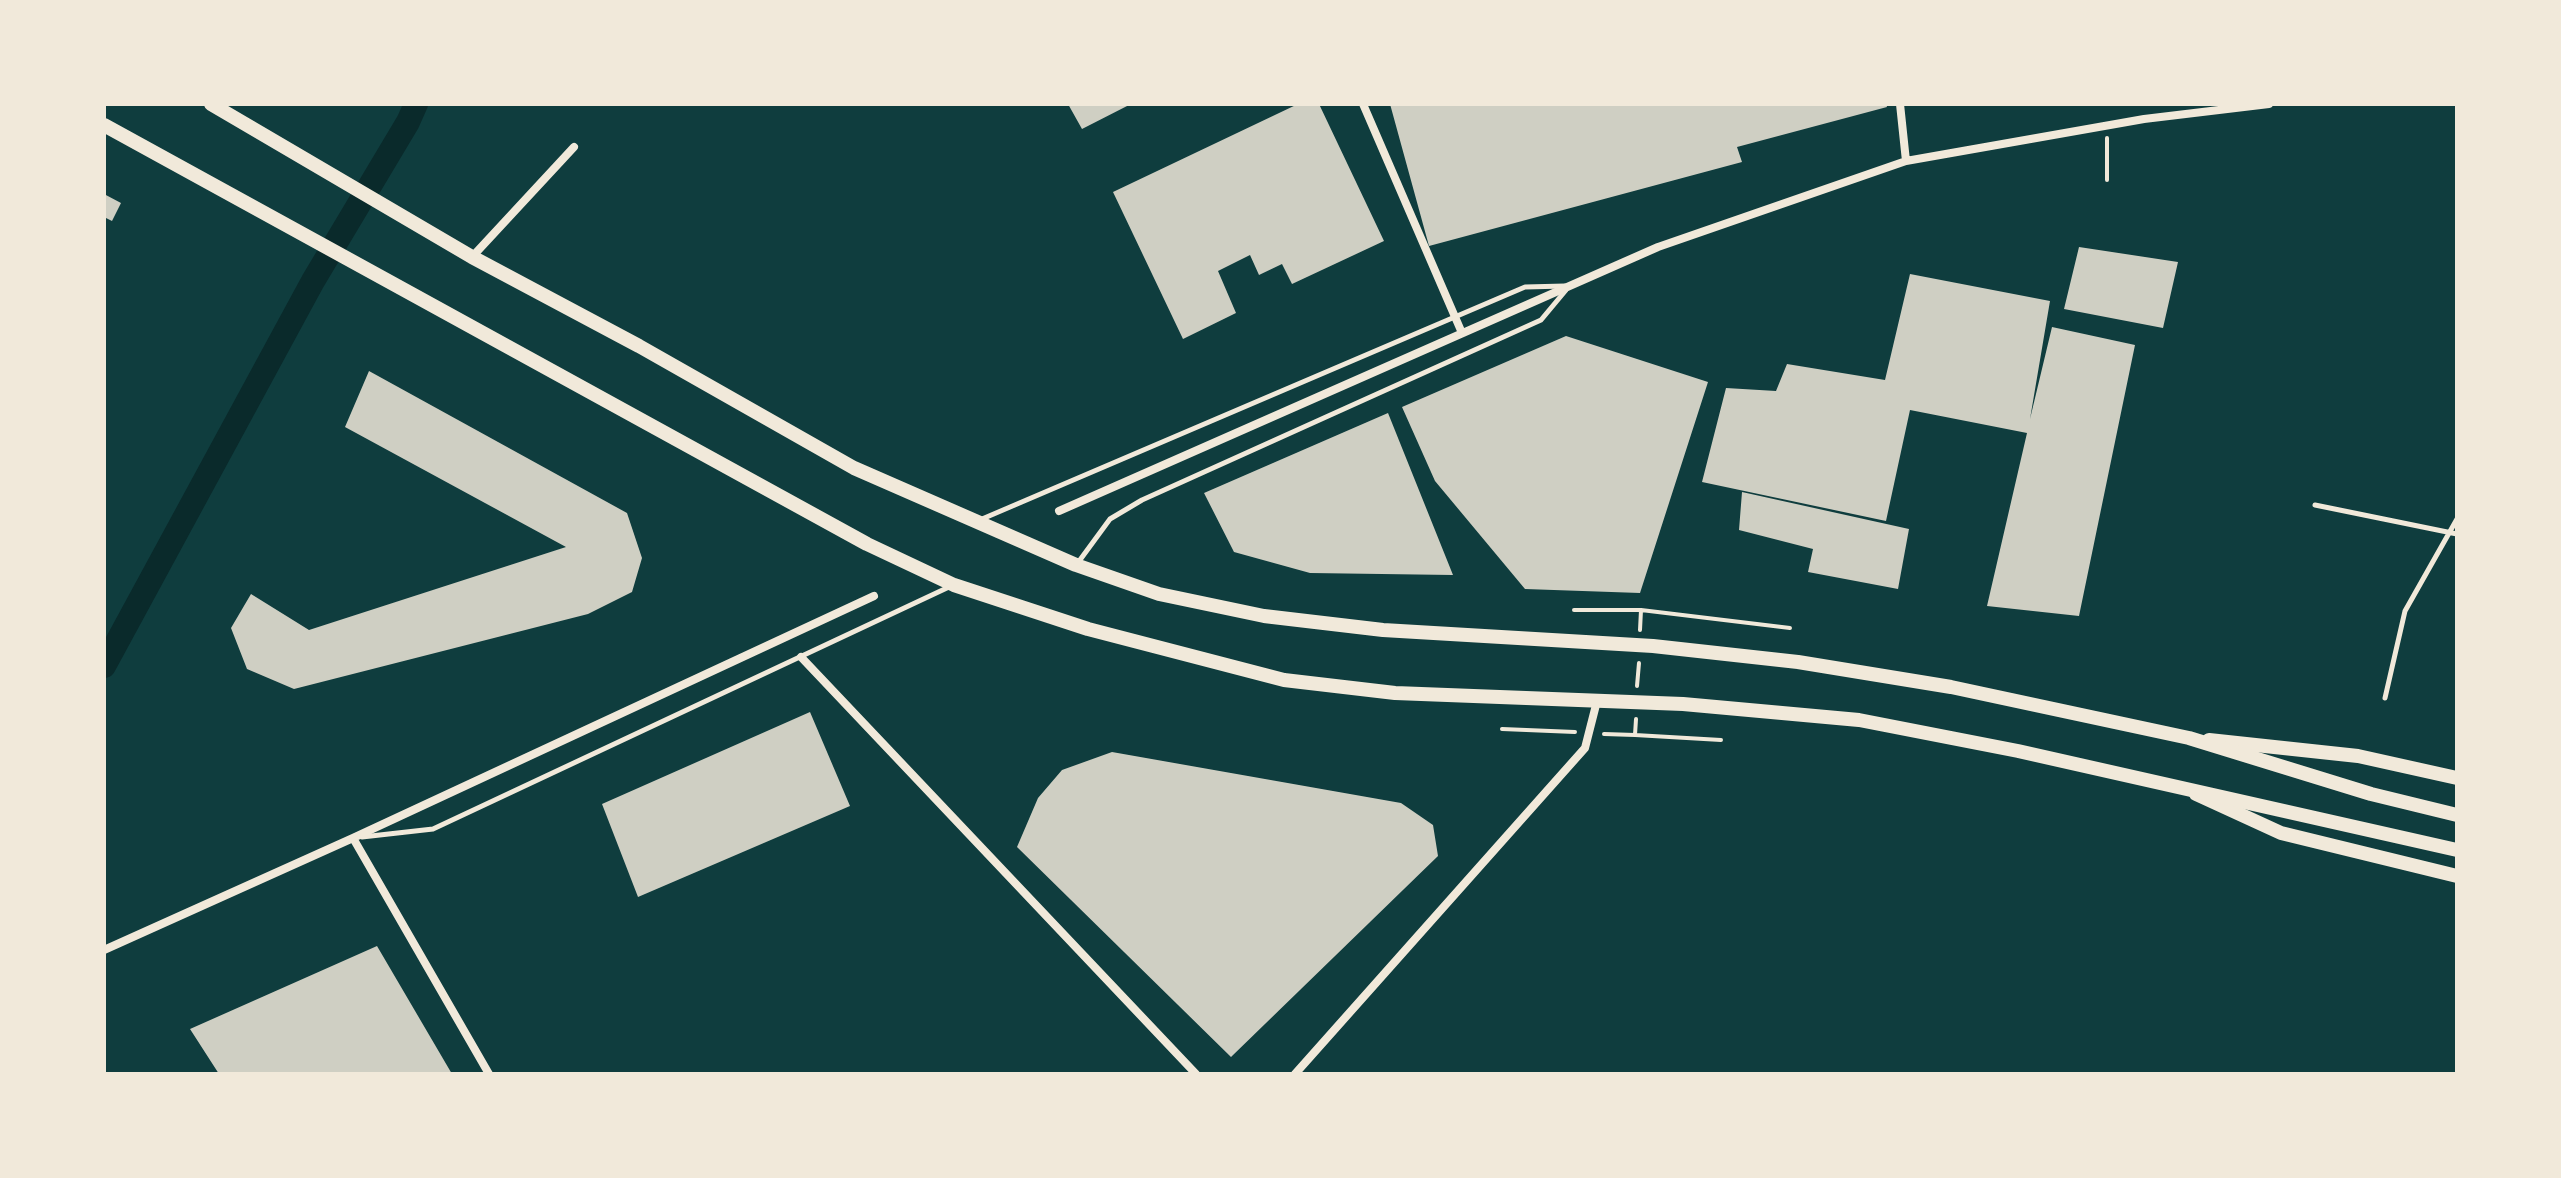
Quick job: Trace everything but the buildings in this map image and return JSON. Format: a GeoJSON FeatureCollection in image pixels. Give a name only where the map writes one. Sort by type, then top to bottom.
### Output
{"type":"FeatureCollection","features":[{"type":"Feature","properties":{"kind":"main road"},"geometry":{"type":"LineString","coordinates":[[211,104],[472,257],[639,346],[854,468],[1076,565],[1159,594],[1264,616],[1383,630],[1653,646],[1798,662],[1951,687],[2189,738],[2371,794],[2457,815]]}},
{"type":"Feature","properties":{"kind":"main road"},"geometry":{"type":"LineString","coordinates":[[104,125],[867,544],[954,585],[1088,629],[1284,680],[1395,693],[1683,704],[1859,720],[2177,786],[2457,850]]}},
{"type":"Feature","properties":{"kind":"main road"},"geometry":{"type":"LineString","coordinates":[[2189,738],[2358,756],[2457,778]]}},
{"type":"Feature","properties":{"kind":"main road"},"geometry":{"type":"LineString","coordinates":[[2177,786],[2281,833],[2457,876]]}},
{"type":"Feature","properties":{"kind":"street"},"geometry":{"type":"LineString","coordinates":[[1363,104],[1462,333]]}},
{"type":"Feature","properties":{"kind":"street"},"geometry":{"type":"LineString","coordinates":[[1900,104],[1906,161]]}},
{"type":"Feature","properties":{"kind":"street"},"geometry":{"type":"LineString","coordinates":[[1059,511],[1658,247],[1906,161],[2144,119],[2269,104]]}},
{"type":"Feature","properties":{"kind":"street"},"geometry":{"type":"LineString","coordinates":[[472,257],[574,147]]}},
{"type":"Feature","properties":{"kind":"street"},"geometry":{"type":"LineString","coordinates":[[104,950],[874,596]]}},
{"type":"Feature","properties":{"kind":"street"},"geometry":{"type":"LineString","coordinates":[[801,657],[1196,1074]]}},
{"type":"Feature","properties":{"kind":"street"},"geometry":{"type":"LineString","coordinates":[[1295,1074],[1585,748],[1597,701]]}},
{"type":"Feature","properties":{"kind":"street"},"geometry":{"type":"LineString","coordinates":[[353,838],[489,1074]]}},
{"type":"Feature","properties":{"kind":"lane"},"geometry":{"type":"LineString","coordinates":[[976,522],[1525,287],[1570,286]]}},
{"type":"Feature","properties":{"kind":"lane"},"geometry":{"type":"LineString","coordinates":[[1076,565],[1110,519],[1142,500],[1541,320],[1570,286]]}},
{"type":"Feature","properties":{"kind":"lane"},"geometry":{"type":"LineString","coordinates":[[2315,505],[2454,533]]}},
{"type":"Feature","properties":{"kind":"lane"},"geometry":{"type":"LineString","coordinates":[[2385,698],[2405,611],[2454,533],[2457,519]]}},
{"type":"Feature","properties":{"kind":"lane"},"geometry":{"type":"LineString","coordinates":[[353,838],[433,829],[954,585]]}},
{"type":"Feature","properties":{"kind":"path"},"geometry":{"type":"LineString","coordinates":[[1574,610],[1641,610],[1790,628]]}},
{"type":"Feature","properties":{"kind":"path"},"geometry":{"type":"LineString","coordinates":[[1640,642],[1641,610]]}},
{"type":"Feature","properties":{"kind":"path"},"geometry":{"type":"LineString","coordinates":[[1637,688],[1639,657]]}},
{"type":"Feature","properties":{"kind":"path"},"geometry":{"type":"LineString","coordinates":[[1635,735],[1636,719]]}},
{"type":"Feature","properties":{"kind":"path"},"geometry":{"type":"LineString","coordinates":[[1502,729],[1576,732]]}},
{"type":"Feature","properties":{"kind":"path"},"geometry":{"type":"LineString","coordinates":[[1591,733],[1721,740]]}},
{"type":"Feature","properties":{"kind":"waterway"},"geometry":{"type":"LineString","coordinates":[[104,666],[313,281],[416,104]]}}]}
